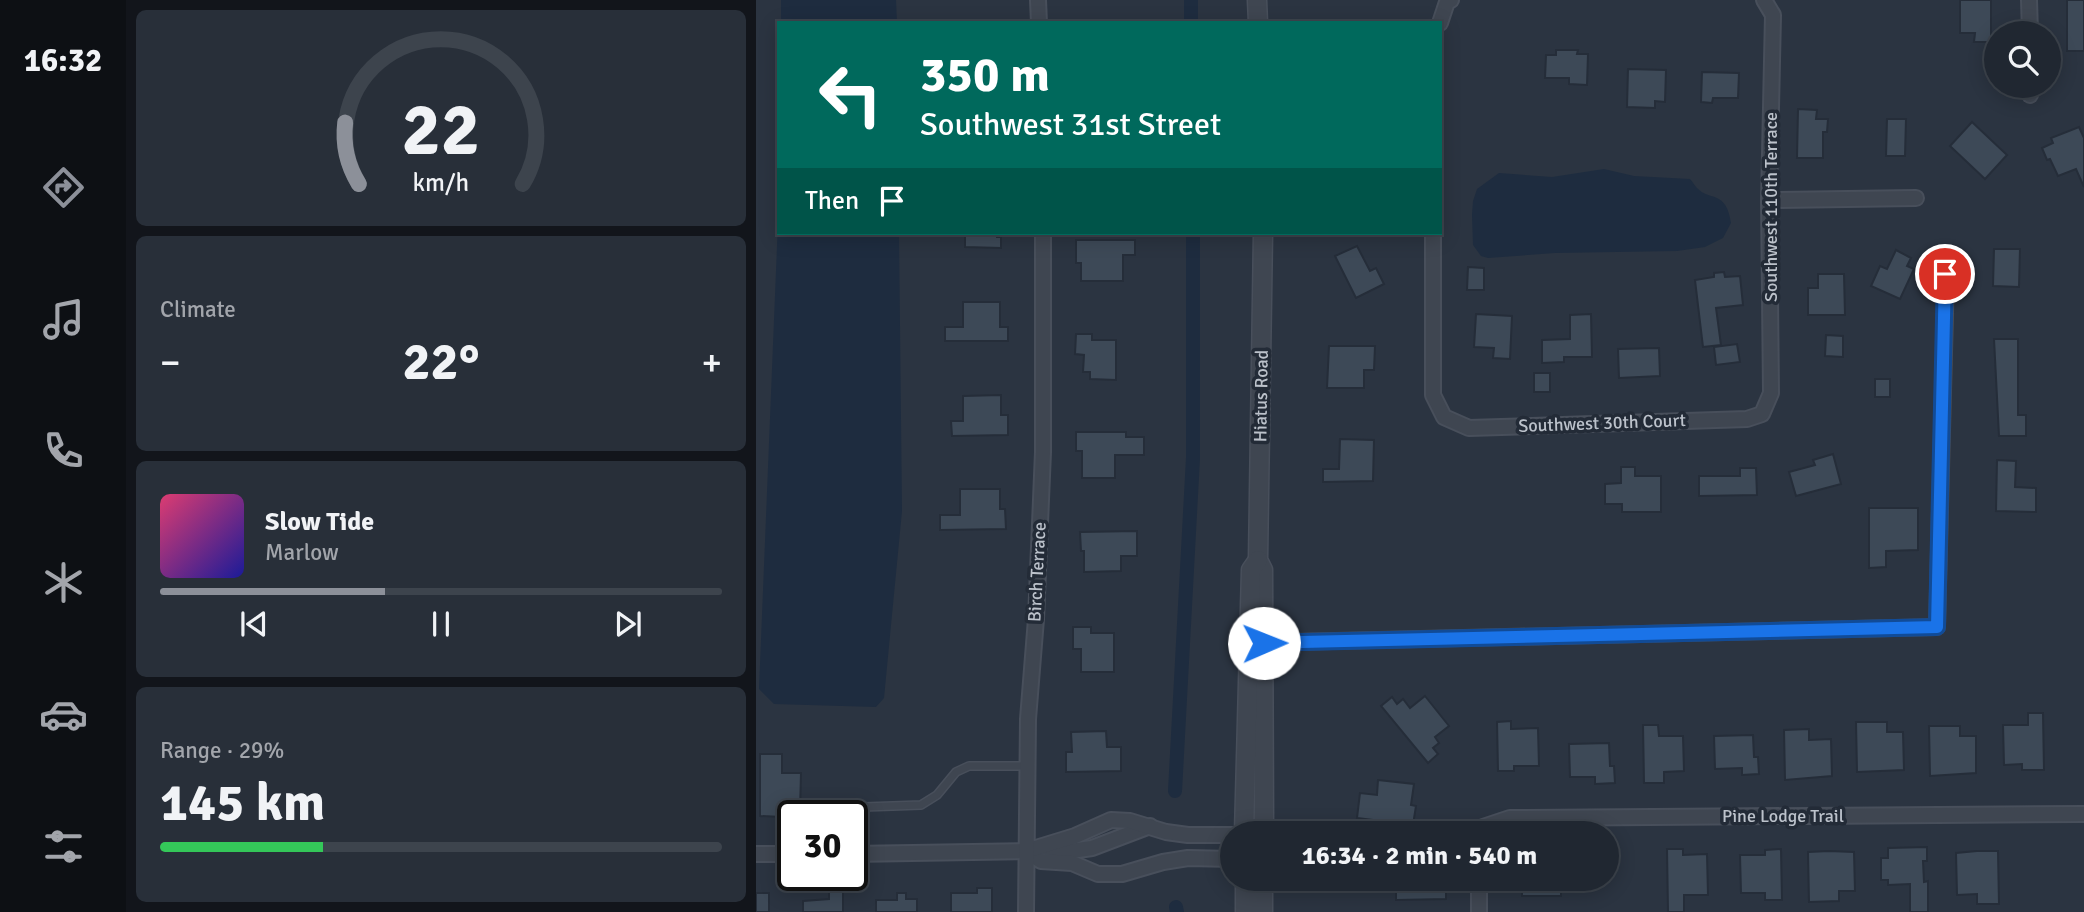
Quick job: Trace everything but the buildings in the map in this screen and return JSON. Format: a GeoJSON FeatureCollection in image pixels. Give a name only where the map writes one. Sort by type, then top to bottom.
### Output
{"type":"FeatureCollection","features":[{"type":"Feature","properties":{"kind":"street"},"geometry":{"type":"LineString","coordinates":[[1038,0],[1039,21]]}},
{"type":"Feature","properties":{"kind":"street"},"geometry":{"type":"LineString","coordinates":[[1257,0],[1258,21]]}},
{"type":"Feature","properties":{"kind":"street","name":"Southwest 110th Terrace"},"geometry":{"type":"LineString","coordinates":[[1762,414],[1771,393],[1769,200],[1773,15],[1764,0]]}},
{"type":"Feature","properties":{"kind":"street"},"geometry":{"type":"LineString","coordinates":[[2029,0],[2030,21]]}},
{"type":"Feature","properties":{"kind":"street"},"geometry":{"type":"LineString","coordinates":[[1441,21],[1449,1]]}},
{"type":"Feature","properties":{"kind":"street"},"geometry":{"type":"LineString","coordinates":[[1769,200],[1916,198]]}},
{"type":"Feature","properties":{"kind":"street","name":"Birch Terrace"},"geometry":{"type":"LineString","coordinates":[[1026,912],[1027,766],[1043,452],[1043,235]]}},
{"type":"Feature","properties":{"kind":"street","name":"Hiatus Road"},"geometry":{"type":"LineString","coordinates":[[1263,235],[1258,560],[1251,570],[1263,821]]}},
{"type":"Feature","properties":{"kind":"street","name":"Southwest 30th Court"},"geometry":{"type":"LineString","coordinates":[[1433,235],[1433,394],[1444,417],[1469,428],[1747,419],[1762,414]]}},
{"type":"Feature","properties":{"kind":"street"},"geometry":{"type":"LineString","coordinates":[[1256,643],[1937,627],[1945,274]]}},
{"type":"Feature","properties":{"kind":"street","name":"Hiatus Road"},"geometry":{"type":"LineString","coordinates":[[1245,821],[1256,643]]}},
{"type":"Feature","properties":{"kind":"street","name":"Pine Lodge Trail"},"geometry":{"type":"LineString","coordinates":[[1501,821],[1510,817],[2084,814]]}},
{"type":"Feature","properties":{"kind":"street"},"geometry":{"type":"LineString","coordinates":[[868,854],[1026,851],[1111,820],[1151,826],[1166,832],[1220,835]]}},
{"type":"Feature","properties":{"kind":"street"},"geometry":{"type":"LineString","coordinates":[[1044,846],[1071,851],[1092,848],[1151,826]]}},
{"type":"Feature","properties":{"kind":"street"},"geometry":{"type":"LineString","coordinates":[[1092,848],[1098,874]]}},
{"type":"Feature","properties":{"kind":"street"},"geometry":{"type":"LineString","coordinates":[[1026,851],[1041,862],[1072,863],[1098,874],[1122,874],[1188,858],[1220,859]]}},
{"type":"Feature","properties":{"kind":"street"},"geometry":{"type":"LineString","coordinates":[[756,854],[777,854]]}},
{"type":"Feature","properties":{"kind":"street"},"geometry":{"type":"LineString","coordinates":[[1245,891],[1245,912]]}},
{"type":"Feature","properties":{"kind":"street"},"geometry":{"type":"LineString","coordinates":[[1263,891],[1263,912]]}},
{"type":"Feature","properties":{"kind":"street"},"geometry":{"type":"LineString","coordinates":[[1479,891],[1479,912]]}},
{"type":"Feature","properties":{"kind":"lane"},"geometry":{"type":"LineString","coordinates":[[868,807],[921,805],[929,801],[956,772],[969,765],[1027,766]]}},
{"type":"Feature","properties":{"kind":"water"},"geometry":{"type":"Polygon","coordinates":[[[781,0],[896,0],[897,21],[781,21],[781,0]]]}},
{"type":"Feature","properties":{"kind":"water"},"geometry":{"type":"Polygon","coordinates":[[[1604,169],[1634,176],[1690,179],[1702,192],[1717,198],[1725,205],[1731,223],[1723,238],[1705,247],[1677,251],[1555,253],[1488,258],[1481,256],[1473,245],[1473,201],[1477,189],[1499,173],[1552,177],[1604,169]]]}},
{"type":"Feature","properties":{"kind":"water"},"geometry":{"type":"Polygon","coordinates":[[[777,235],[899,235],[902,511],[884,698],[876,707],[774,704],[759,689],[777,235]]]}},
{"type":"Feature","properties":{"kind":"waterway"},"geometry":{"type":"LineString","coordinates":[[1191,0],[1191,21]]}},
{"type":"Feature","properties":{"kind":"waterway"},"geometry":{"type":"LineString","coordinates":[[1175,791],[1193,458],[1193,235]]}},
{"type":"Feature","properties":{"kind":"waterway"},"geometry":{"type":"LineString","coordinates":[[1176,907],[1177,912]]}},
{"type":"Feature","properties":{"kind":"route"},"geometry":{"type":"LineString","coordinates":[[1264,643],[1937,627],[1945,274]]}}]}
